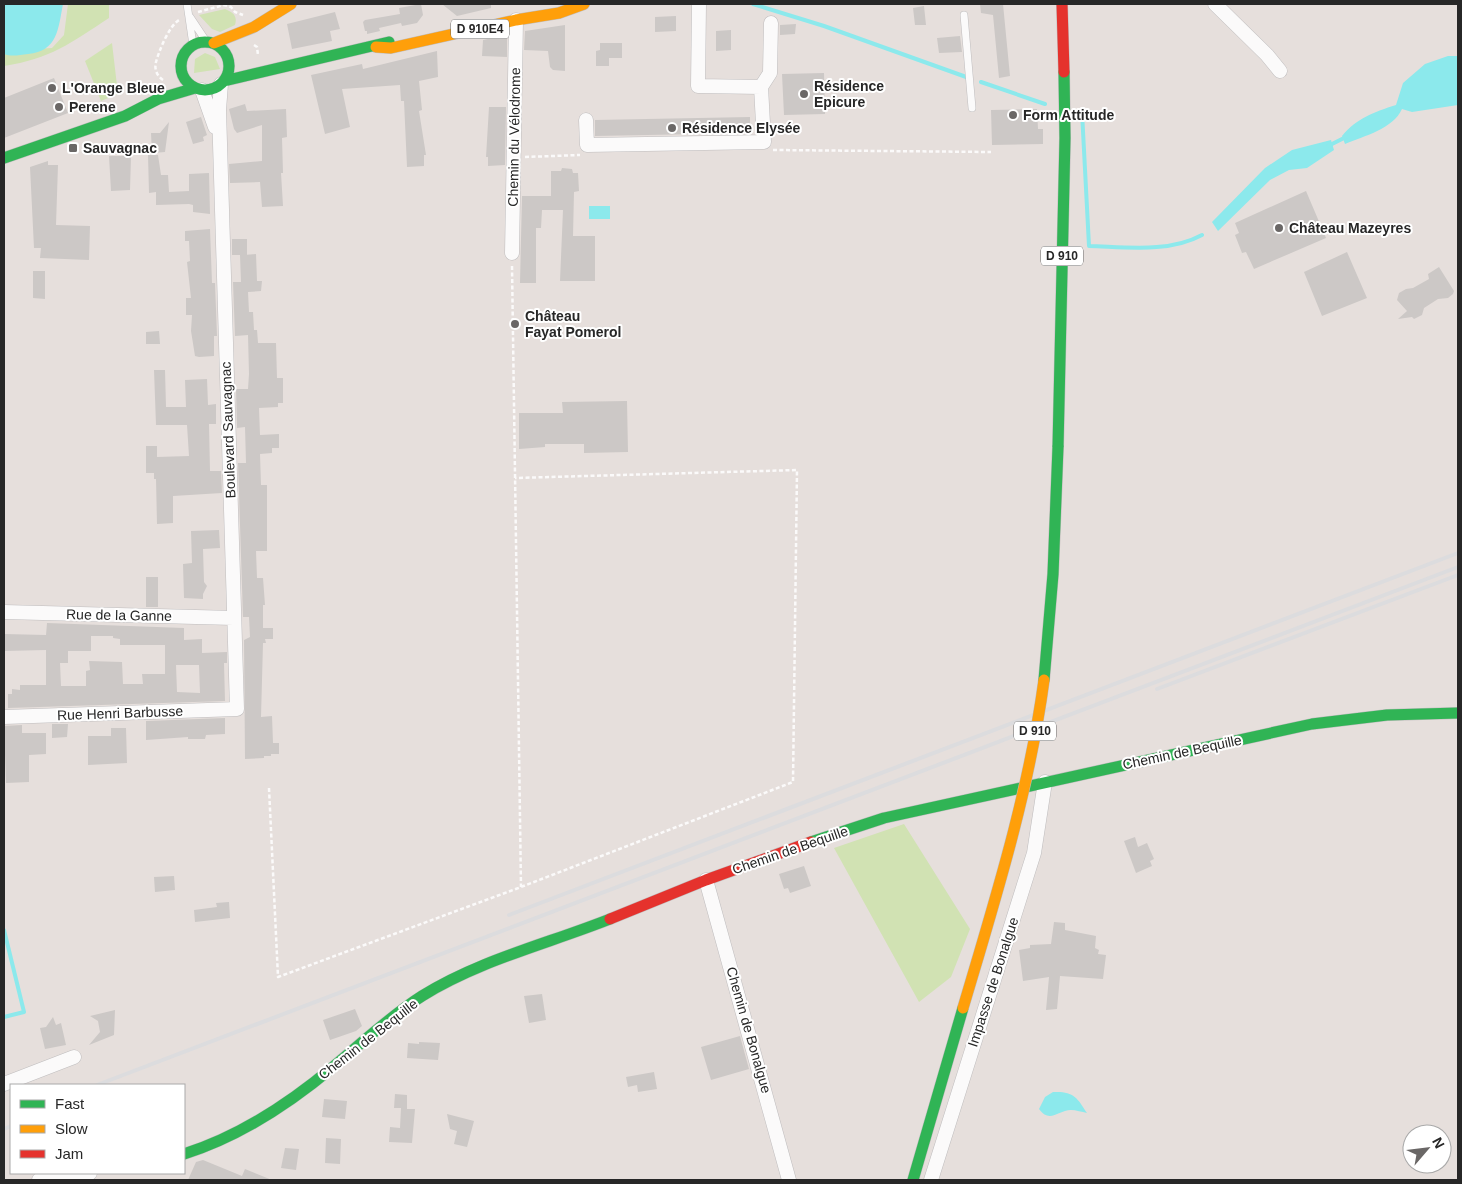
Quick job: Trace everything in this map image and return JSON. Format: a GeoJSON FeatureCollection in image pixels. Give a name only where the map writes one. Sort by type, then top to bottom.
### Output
{"type":"FeatureCollection","features":[{"type":"Feature","properties":{"kind":"main road"},"geometry":{"type":"LineString","coordinates":[[4,158],[91,126],[125,116],[158,99],[198,89],[209,90],[223,83],[228,60],[245,38],[291,4]]}},
{"type":"Feature","properties":{"kind":"main road","name":"D 910E4"},"geometry":{"type":"LineString","coordinates":[[537,17],[552,8],[574,4]]}},
{"type":"Feature","properties":{"kind":"main road","name":"D 910E4"},"geometry":{"type":"LineString","coordinates":[[223,83],[376,47],[391,48],[516,20],[573,10],[584,4]]}},
{"type":"Feature","properties":{"kind":"main road","name":"D 910"},"geometry":{"type":"LineString","coordinates":[[1056,4],[1063,66]]}},
{"type":"Feature","properties":{"kind":"main road","name":"D 910"},"geometry":{"type":"LineString","coordinates":[[913,1180],[1020,804],[1040,701],[1051,608],[1058,447],[1065,138],[1062,4]]}},
{"type":"Feature","properties":{"kind":"main road"},"geometry":{"type":"LineString","coordinates":[[198,89],[188,84],[181,70],[183,55],[192,45],[245,38]]}},
{"type":"Feature","properties":{"kind":"main road"},"geometry":{"type":"LineString","coordinates":[[210,42],[228,60]]}},
{"type":"Feature","properties":{"kind":"main road","name":"D 910E4"},"geometry":{"type":"LineString","coordinates":[[228,60],[246,69],[300,64]]}},
{"type":"Feature","properties":{"kind":"main road"},"geometry":{"type":"LineString","coordinates":[[91,126],[167,82],[181,70]]}},
{"type":"Feature","properties":{"kind":"main road","name":"Chemin de Bequille"},"geometry":{"type":"LineString","coordinates":[[185,1154],[213,1145],[249,1127],[332,1068],[378,1027],[422,996],[457,977],[508,954],[580,931],[706,880],[807,843],[884,818],[1312,724],[1387,714],[1458,713]]}},
{"type":"Feature","properties":{"kind":"street"},"geometry":{"type":"LineString","coordinates":[[699,4],[698,86],[762,87]]}},
{"type":"Feature","properties":{"kind":"street"},"geometry":{"type":"LineString","coordinates":[[1215,4],[1267,55],[1280,71]]}},
{"type":"Feature","properties":{"kind":"street","name":"Chemin du Vélodrome"},"geometry":{"type":"LineString","coordinates":[[512,253],[516,20]]}},
{"type":"Feature","properties":{"kind":"street"},"geometry":{"type":"LineString","coordinates":[[586,120],[587,145],[764,142],[762,87],[770,73],[771,23]]}},
{"type":"Feature","properties":{"kind":"street","name":"Boulevard Sauvagnac"},"geometry":{"type":"LineString","coordinates":[[223,83],[219,95],[237,709]]}},
{"type":"Feature","properties":{"kind":"street","name":"Boulevard Sauvagnac"},"geometry":{"type":"LineString","coordinates":[[198,89],[221,150]]}},
{"type":"Feature","properties":{"kind":"street","name":"Rue de la Ganne"},"geometry":{"type":"LineString","coordinates":[[4,612],[234,618]]}},
{"type":"Feature","properties":{"kind":"street","name":"Rue Henri Barbusse"},"geometry":{"type":"LineString","coordinates":[[4,716],[237,709]]}},
{"type":"Feature","properties":{"kind":"street","name":"Impasse de Bonalgue"},"geometry":{"type":"LineString","coordinates":[[931,1180],[1034,853],[1045,782]]}},
{"type":"Feature","properties":{"kind":"street","name":"Chemin de Bonalgue"},"geometry":{"type":"LineString","coordinates":[[706,880],[771,1106],[789,1180]]}},
{"type":"Feature","properties":{"kind":"street"},"geometry":{"type":"LineString","coordinates":[[4,1084],[74,1058]]}},
{"type":"Feature","properties":{"kind":"street"},"geometry":{"type":"LineString","coordinates":[[39,1180],[83,1174]]}},
{"type":"Feature","properties":{"kind":"lane"},"geometry":{"type":"LineString","coordinates":[[187,4],[192,45]]}},
{"type":"Feature","properties":{"kind":"lane"},"geometry":{"type":"LineString","coordinates":[[189,15],[210,42]]}},
{"type":"Feature","properties":{"kind":"lane"},"geometry":{"type":"LineString","coordinates":[[964,15],[972,108]]}},
{"type":"Feature","properties":{"kind":"path"},"geometry":{"type":"LineString","coordinates":[[167,82],[157,73],[156,62],[176,22],[189,15],[224,5],[231,7],[238,20]]}},
{"type":"Feature","properties":{"kind":"path"},"geometry":{"type":"LineString","coordinates":[[235,12],[246,16]]}},
{"type":"Feature","properties":{"kind":"path"},"geometry":{"type":"LineString","coordinates":[[245,38],[257,47],[258,60]]}},
{"type":"Feature","properties":{"kind":"path"},"geometry":{"type":"LineString","coordinates":[[512,253],[521,887]]}},
{"type":"Feature","properties":{"kind":"path"},"geometry":{"type":"LineString","coordinates":[[268,788],[278,977],[521,887],[793,782],[797,470],[515,478]]}},
{"type":"Feature","properties":{"kind":"green space"},"geometry":{"type":"Polygon","coordinates":[[[68,4],[109,4],[109,18],[59,49],[34,59],[4,66],[4,51],[52,48],[64,35],[68,4]]]}},
{"type":"Feature","properties":{"kind":"green space"},"geometry":{"type":"Polygon","coordinates":[[[225,9],[235,16],[236,22],[235,25],[220,32],[212,29],[199,15],[225,9]]]}},
{"type":"Feature","properties":{"kind":"green space"},"geometry":{"type":"Polygon","coordinates":[[[112,43],[118,94],[101,101],[85,61],[112,43]]]}},
{"type":"Feature","properties":{"kind":"green space"},"geometry":{"type":"Polygon","coordinates":[[[205,53],[215,57],[220,69],[194,73],[195,59],[205,53]]]}},
{"type":"Feature","properties":{"kind":"green space"},"geometry":{"type":"Polygon","coordinates":[[[904,824],[970,929],[951,977],[919,1002],[834,848],[904,824]]]}},
{"type":"Feature","properties":{"kind":"water"},"geometry":{"type":"Polygon","coordinates":[[[4,4],[63,4],[58,30],[51,43],[38,52],[16,56],[4,54],[4,4]]]}},
{"type":"Feature","properties":{"kind":"water"},"geometry":{"type":"Polygon","coordinates":[[[1448,56],[1458,56],[1458,105],[1412,112],[1402,109],[1398,116],[1385,127],[1345,144],[1342,136],[1360,120],[1396,105],[1403,83],[1425,64],[1448,56]]]}},
{"type":"Feature","properties":{"kind":"water"},"geometry":{"type":"Polygon","coordinates":[[[1331,140],[1334,150],[1307,168],[1289,170],[1270,180],[1218,231],[1212,222],[1265,168],[1292,150],[1331,140]]]}},
{"type":"Feature","properties":{"kind":"water"},"geometry":{"type":"Polygon","coordinates":[[[589,206],[610,206],[610,219],[589,219],[589,206]]]}},
{"type":"Feature","properties":{"kind":"water"},"geometry":{"type":"Polygon","coordinates":[[[1053,1092],[1074,1096],[1087,1113],[1071,1110],[1051,1116],[1043,1113],[1039,1109],[1045,1097],[1053,1092]]]}},
{"type":"Feature","properties":{"kind":"building"},"geometry":{"type":"Polygon","coordinates":[[[421,4],[423,15],[417,23],[402,26],[401,23],[379,28],[380,31],[367,34],[367,31],[365,31],[363,22],[365,20],[400,14],[399,8],[421,4]]]}},
{"type":"Feature","properties":{"kind":"building"},"geometry":{"type":"Polygon","coordinates":[[[442,4],[491,4],[491,8],[457,16],[442,4]]]}},
{"type":"Feature","properties":{"kind":"building"},"geometry":{"type":"Polygon","coordinates":[[[980,4],[1003,4],[1010,76],[999,78],[993,15],[981,13],[980,4]]]}},
{"type":"Feature","properties":{"kind":"building"},"geometry":{"type":"Polygon","coordinates":[[[924,6],[926,25],[915,25],[913,8],[924,6]]]}},
{"type":"Feature","properties":{"kind":"building"},"geometry":{"type":"Polygon","coordinates":[[[335,12],[340,29],[330,31],[332,41],[292,49],[287,24],[335,12]]]}},
{"type":"Feature","properties":{"kind":"building"},"geometry":{"type":"Polygon","coordinates":[[[676,16],[676,31],[655,32],[655,17],[676,16]]]}},
{"type":"Feature","properties":{"kind":"building"},"geometry":{"type":"Polygon","coordinates":[[[796,24],[795,34],[780,35],[780,25],[796,24]]]}},
{"type":"Feature","properties":{"kind":"building"},"geometry":{"type":"Polygon","coordinates":[[[565,25],[565,71],[553,70],[550,67],[548,51],[524,50],[525,31],[565,25]]]}},
{"type":"Feature","properties":{"kind":"building"},"geometry":{"type":"Polygon","coordinates":[[[731,30],[731,50],[716,51],[716,31],[731,30]]]}},
{"type":"Feature","properties":{"kind":"building"},"geometry":{"type":"Polygon","coordinates":[[[507,35],[507,57],[482,56],[483,40],[507,35]]]}},
{"type":"Feature","properties":{"kind":"building"},"geometry":{"type":"Polygon","coordinates":[[[960,36],[962,52],[939,53],[937,38],[960,36]]]}},
{"type":"Feature","properties":{"kind":"building"},"geometry":{"type":"Polygon","coordinates":[[[600,43],[622,43],[622,58],[609,58],[609,66],[596,66],[596,51],[600,50],[600,43]]]}},
{"type":"Feature","properties":{"kind":"building"},"geometry":{"type":"Polygon","coordinates":[[[437,51],[438,77],[419,81],[422,110],[419,111],[426,155],[424,155],[424,166],[407,167],[404,101],[401,101],[400,85],[342,89],[350,127],[325,134],[311,75],[362,64],[363,69],[437,51]]]}},
{"type":"Feature","properties":{"kind":"building","name":"Résidence Epicure"},"geometry":{"type":"Polygon","coordinates":[[[824,73],[825,114],[784,115],[782,74],[824,73]]]}},
{"type":"Feature","properties":{"kind":"building"},"geometry":{"type":"Polygon","coordinates":[[[54,78],[68,113],[4,138],[4,98],[54,78]]]}},
{"type":"Feature","properties":{"kind":"building"},"geometry":{"type":"Polygon","coordinates":[[[245,104],[247,111],[286,109],[287,137],[282,138],[283,173],[281,173],[283,206],[262,207],[260,182],[230,183],[229,164],[262,161],[262,125],[237,133],[234,129],[229,109],[245,104]]]}},
{"type":"Feature","properties":{"kind":"building"},"geometry":{"type":"Polygon","coordinates":[[[489,107],[506,107],[505,165],[488,166],[488,157],[486,157],[489,107]]]}},
{"type":"Feature","properties":{"kind":"building"},"geometry":{"type":"Polygon","coordinates":[[[1037,109],[1038,129],[1043,129],[1043,144],[992,145],[991,110],[1037,109]]]}},
{"type":"Feature","properties":{"kind":"building"},"geometry":{"type":"Polygon","coordinates":[[[201,117],[207,135],[203,137],[204,141],[193,144],[186,122],[201,117]]]}},
{"type":"Feature","properties":{"kind":"building","name":"Résidence Elysée"},"geometry":{"type":"Polygon","coordinates":[[[750,117],[750,133],[595,136],[595,120],[750,117]]]}},
{"type":"Feature","properties":{"kind":"building"},"geometry":{"type":"Polygon","coordinates":[[[169,122],[165,152],[152,153],[151,133],[160,133],[169,122]]]}},
{"type":"Feature","properties":{"kind":"building"},"geometry":{"type":"Polygon","coordinates":[[[148,155],[158,155],[161,175],[168,175],[169,192],[189,191],[189,174],[209,173],[210,214],[193,212],[193,205],[189,204],[156,205],[156,192],[149,193],[148,155]]]}},
{"type":"Feature","properties":{"kind":"building"},"geometry":{"type":"Polygon","coordinates":[[[109,156],[131,156],[130,190],[111,191],[109,156]]]}},
{"type":"Feature","properties":{"kind":"building"},"geometry":{"type":"Polygon","coordinates":[[[48,161],[48,165],[58,165],[56,225],[90,226],[89,260],[40,258],[41,248],[34,248],[30,167],[48,161]]]}},
{"type":"Feature","properties":{"kind":"building"},"geometry":{"type":"Polygon","coordinates":[[[562,168],[572,169],[573,173],[578,173],[579,191],[574,192],[573,236],[595,236],[595,281],[560,281],[563,210],[542,210],[541,228],[536,228],[536,283],[520,283],[522,196],[551,196],[551,171],[561,171],[562,168]]]}},
{"type":"Feature","properties":{"kind":"building","name":"Château Mazeyres"},"geometry":{"type":"Polygon","coordinates":[[[1306,191],[1326,238],[1254,269],[1246,252],[1242,253],[1235,235],[1239,233],[1235,223],[1306,191]]]}},
{"type":"Feature","properties":{"kind":"building"},"geometry":{"type":"Polygon","coordinates":[[[210,229],[212,283],[215,283],[217,336],[214,336],[214,356],[199,357],[195,356],[191,331],[192,315],[186,315],[186,298],[191,298],[187,262],[190,261],[189,241],[185,241],[185,231],[210,229]]]}},
{"type":"Feature","properties":{"kind":"building"},"geometry":{"type":"Polygon","coordinates":[[[232,239],[247,239],[247,255],[256,254],[257,281],[262,281],[261,291],[248,292],[249,312],[253,312],[254,330],[257,330],[258,343],[276,343],[277,378],[283,378],[283,403],[278,403],[278,407],[259,408],[260,435],[279,434],[279,448],[272,448],[272,453],[260,454],[261,485],[267,485],[267,551],[256,551],[257,578],[263,578],[265,605],[263,605],[263,628],[273,628],[273,639],[265,639],[266,643],[263,643],[261,717],[272,716],[273,743],[279,743],[279,754],[271,754],[271,756],[264,756],[264,758],[245,759],[244,640],[250,637],[249,617],[243,617],[238,463],[246,463],[245,427],[237,428],[236,389],[248,389],[249,374],[248,335],[235,336],[233,282],[241,282],[240,255],[232,255],[232,239]]]}},
{"type":"Feature","properties":{"kind":"building"},"geometry":{"type":"Polygon","coordinates":[[[1347,252],[1367,298],[1322,316],[1304,272],[1347,252]]]}},
{"type":"Feature","properties":{"kind":"building"},"geometry":{"type":"Polygon","coordinates":[[[1439,267],[1454,291],[1453,294],[1448,298],[1438,299],[1424,308],[1422,315],[1414,319],[1412,317],[1398,319],[1407,311],[1397,300],[1399,293],[1429,279],[1428,274],[1439,267]]]}},
{"type":"Feature","properties":{"kind":"building"},"geometry":{"type":"Polygon","coordinates":[[[33,271],[45,271],[45,299],[33,298],[33,271]]]}},
{"type":"Feature","properties":{"kind":"building"},"geometry":{"type":"Polygon","coordinates":[[[159,331],[160,344],[146,344],[146,332],[159,331]]]}},
{"type":"Feature","properties":{"kind":"building"},"geometry":{"type":"Polygon","coordinates":[[[154,370],[165,370],[166,407],[186,407],[185,380],[207,379],[208,405],[216,404],[216,424],[209,424],[210,471],[221,471],[222,493],[173,496],[173,523],[157,524],[156,479],[154,479],[154,473],[146,473],[146,446],[157,446],[157,457],[189,456],[187,425],[156,425],[154,370]]]}},
{"type":"Feature","properties":{"kind":"building"},"geometry":{"type":"Polygon","coordinates":[[[627,401],[628,452],[584,453],[584,444],[545,444],[545,447],[519,449],[519,413],[563,413],[562,402],[627,401]]]}},
{"type":"Feature","properties":{"kind":"building"},"geometry":{"type":"Polygon","coordinates":[[[219,530],[220,548],[203,549],[204,582],[207,586],[203,599],[184,598],[183,564],[192,563],[191,531],[219,530]]]}},
{"type":"Feature","properties":{"kind":"building"},"geometry":{"type":"Polygon","coordinates":[[[146,577],[158,577],[158,607],[146,607],[146,577]]]}},
{"type":"Feature","properties":{"kind":"building"},"geometry":{"type":"Polygon","coordinates":[[[47,623],[184,628],[184,640],[202,639],[202,653],[227,652],[227,663],[224,663],[225,701],[8,708],[8,694],[12,694],[12,689],[20,690],[20,685],[46,685],[46,650],[4,651],[4,634],[46,635],[47,623]],[[91,636],[91,651],[68,651],[68,663],[60,663],[61,686],[86,686],[86,671],[90,670],[89,661],[122,662],[123,684],[143,684],[142,674],[165,674],[165,645],[120,645],[120,639],[113,638],[113,636],[91,636]],[[176,665],[177,692],[200,693],[199,665],[176,665]]]}},
{"type":"Feature","properties":{"kind":"building"},"geometry":{"type":"Polygon","coordinates":[[[225,718],[225,734],[206,735],[205,739],[188,739],[188,737],[146,740],[146,721],[225,718]]]}},
{"type":"Feature","properties":{"kind":"building"},"geometry":{"type":"Polygon","coordinates":[[[52,724],[68,724],[67,737],[52,738],[52,724]]]}},
{"type":"Feature","properties":{"kind":"building"},"geometry":{"type":"Polygon","coordinates":[[[22,725],[22,733],[46,733],[46,754],[29,755],[29,782],[6,783],[4,726],[22,725]]]}},
{"type":"Feature","properties":{"kind":"building"},"geometry":{"type":"Polygon","coordinates":[[[111,728],[126,728],[127,763],[88,765],[88,736],[111,736],[111,728]]]}},
{"type":"Feature","properties":{"kind":"building"},"geometry":{"type":"Polygon","coordinates":[[[1135,837],[1138,847],[1147,843],[1154,859],[1150,861],[1152,866],[1136,873],[1124,841],[1135,837]]]}},
{"type":"Feature","properties":{"kind":"building"},"geometry":{"type":"Polygon","coordinates":[[[804,866],[811,886],[790,893],[788,888],[784,889],[779,874],[804,866]]]}},
{"type":"Feature","properties":{"kind":"building"},"geometry":{"type":"Polygon","coordinates":[[[174,876],[175,890],[155,892],[154,877],[174,876]]]}},
{"type":"Feature","properties":{"kind":"building"},"geometry":{"type":"Polygon","coordinates":[[[229,902],[230,918],[195,922],[194,910],[217,907],[216,903],[229,902]]]}},
{"type":"Feature","properties":{"kind":"building"},"geometry":{"type":"Polygon","coordinates":[[[1054,922],[1065,923],[1065,930],[1096,936],[1095,948],[1099,950],[1098,954],[1106,955],[1103,979],[1060,976],[1057,1009],[1046,1010],[1049,977],[1023,981],[1019,950],[1030,948],[1030,945],[1051,944],[1054,922]]]}},
{"type":"Feature","properties":{"kind":"building"},"geometry":{"type":"Polygon","coordinates":[[[542,994],[546,1020],[529,1023],[524,996],[542,994]]]}},
{"type":"Feature","properties":{"kind":"building"},"geometry":{"type":"Polygon","coordinates":[[[355,1009],[362,1026],[356,1031],[330,1040],[323,1020],[355,1009]]]}},
{"type":"Feature","properties":{"kind":"building"},"geometry":{"type":"Polygon","coordinates":[[[115,1010],[114,1035],[89,1045],[100,1032],[98,1021],[90,1016],[115,1010]]]}},
{"type":"Feature","properties":{"kind":"building"},"geometry":{"type":"Polygon","coordinates":[[[53,1017],[56,1025],[61,1023],[66,1045],[45,1049],[40,1028],[46,1027],[53,1017]]]}},
{"type":"Feature","properties":{"kind":"building"},"geometry":{"type":"Polygon","coordinates":[[[740,1036],[749,1069],[711,1080],[701,1047],[740,1036]]]}},
{"type":"Feature","properties":{"kind":"building"},"geometry":{"type":"Polygon","coordinates":[[[419,1042],[440,1043],[438,1060],[407,1058],[408,1043],[419,1044],[419,1042]]]}},
{"type":"Feature","properties":{"kind":"building"},"geometry":{"type":"Polygon","coordinates":[[[654,1072],[657,1089],[638,1092],[637,1085],[628,1087],[626,1077],[654,1072]]]}},
{"type":"Feature","properties":{"kind":"building"},"geometry":{"type":"Polygon","coordinates":[[[395,1094],[407,1095],[407,1109],[415,1109],[412,1143],[389,1142],[390,1127],[400,1128],[401,1108],[394,1108],[395,1094]]]}},
{"type":"Feature","properties":{"kind":"building"},"geometry":{"type":"Polygon","coordinates":[[[324,1099],[347,1101],[345,1119],[322,1117],[324,1099]]]}},
{"type":"Feature","properties":{"kind":"building"},"geometry":{"type":"Polygon","coordinates":[[[447,1114],[474,1121],[467,1147],[454,1144],[457,1131],[450,1129],[447,1114]]]}},
{"type":"Feature","properties":{"kind":"building"},"geometry":{"type":"Polygon","coordinates":[[[326,1138],[341,1139],[340,1164],[325,1163],[326,1138]]]}},
{"type":"Feature","properties":{"kind":"building"},"geometry":{"type":"Polygon","coordinates":[[[285,1148],[299,1149],[296,1170],[281,1168],[285,1148]]]}},
{"type":"Feature","properties":{"kind":"building"},"geometry":{"type":"Polygon","coordinates":[[[203,1160],[242,1176],[245,1169],[272,1180],[188,1180],[196,1162],[203,1160]]]}},
{"type":"Feature","properties":{"kind":"waterway"},"geometry":{"type":"LineString","coordinates":[[753,4],[824,26],[969,78]]}},
{"type":"Feature","properties":{"kind":"waterway"},"geometry":{"type":"LineString","coordinates":[[981,82],[1045,104]]}},
{"type":"Feature","properties":{"kind":"waterway"},"geometry":{"type":"LineString","coordinates":[[1082,112],[1089,246],[1162,247],[1189,241],[1202,235]]}},
{"type":"Feature","properties":{"kind":"waterway"},"geometry":{"type":"LineString","coordinates":[[1328,146],[1346,137]]}},
{"type":"Feature","properties":{"kind":"waterway"},"geometry":{"type":"LineString","coordinates":[[4,930],[24,1012],[4,1017]]}},
{"type":"Feature","properties":{"kind":"railway"},"geometry":{"type":"LineString","coordinates":[[509,915],[1458,553]]}},
{"type":"Feature","properties":{"kind":"railway"},"geometry":{"type":"LineString","coordinates":[[100,1084],[1458,567]]}},
{"type":"Feature","properties":{"kind":"railway"},"geometry":{"type":"LineString","coordinates":[[1157,689],[1458,575]]}},
{"type":"Feature","properties":{"kind":"railway"},"geometry":{"type":"LineString","coordinates":[[4,1129],[10,1126]]}},
{"type":"Feature","properties":{"kind":"traffic: fast"},"geometry":{"type":"LineString","coordinates":[[200,42],[210,42],[219,46],[225,52],[228,57],[229,66],[228,75],[219,86],[210,90],[200,90],[191,86],[185,80],[181,71],[181,61],[185,52],[191,46],[200,42]]}},
{"type":"Feature","properties":{"kind":"traffic: fast"},"geometry":{"type":"LineString","coordinates":[[224,81],[389,42]]}},
{"type":"Feature","properties":{"kind":"traffic: fast"},"geometry":{"type":"LineString","coordinates":[[1058,447],[1065,138],[1064,72]]}},
{"type":"Feature","properties":{"kind":"traffic: fast"},"geometry":{"type":"LineString","coordinates":[[4,158],[125,116],[158,99],[195,88]]}},
{"type":"Feature","properties":{"kind":"traffic: fast"},"geometry":{"type":"LineString","coordinates":[[1044,680],[1053,574],[1058,447]]}},
{"type":"Feature","properties":{"kind":"traffic: fast"},"geometry":{"type":"LineString","coordinates":[[811,842],[884,818],[1312,724],[1387,715],[1458,713]]}},
{"type":"Feature","properties":{"kind":"traffic: fast"},"geometry":{"type":"LineString","coordinates":[[185,1154],[224,1138],[263,1118],[333,1067],[398,1013],[444,983],[490,962],[610,919]]}},
{"type":"Feature","properties":{"kind":"traffic: fast"},"geometry":{"type":"LineString","coordinates":[[913,1180],[963,1008]]}},
{"type":"Feature","properties":{"kind":"traffic: slow"},"geometry":{"type":"LineString","coordinates":[[214,43],[254,27],[291,4]]}},
{"type":"Feature","properties":{"kind":"traffic: slow"},"geometry":{"type":"LineString","coordinates":[[376,47],[391,48],[516,20],[559,13],[584,4]]}},
{"type":"Feature","properties":{"kind":"traffic: slow"},"geometry":{"type":"LineString","coordinates":[[963,1008],[1010,846],[1030,763],[1044,680]]}},
{"type":"Feature","properties":{"kind":"traffic: jam"},"geometry":{"type":"LineString","coordinates":[[1062,4],[1064,72]]}},
{"type":"Feature","properties":{"kind":"traffic: jam"},"geometry":{"type":"LineString","coordinates":[[610,919],[706,880],[811,842]]}},
{"type":"Feature","properties":{"kind":"place","name":"L'Orange Bleue"},"geometry":{"type":"Point","coordinates":[52,88]}},
{"type":"Feature","properties":{"kind":"place","name":"Résidence Epicure"},"geometry":{"type":"Point","coordinates":[804,94]}},
{"type":"Feature","properties":{"kind":"place","name":"Perene"},"geometry":{"type":"Point","coordinates":[59,107]}},
{"type":"Feature","properties":{"kind":"place","name":"Form Attitude"},"geometry":{"type":"Point","coordinates":[1013,115]}},
{"type":"Feature","properties":{"kind":"place","name":"Résidence Elysée"},"geometry":{"type":"Point","coordinates":[672,128]}},
{"type":"Feature","properties":{"kind":"place","name":"Sauvagnac"},"geometry":{"type":"Point","coordinates":[73,148]}},
{"type":"Feature","properties":{"kind":"place","name":"Château Mazeyres"},"geometry":{"type":"Point","coordinates":[1279,228]}},
{"type":"Feature","properties":{"kind":"place","name":"Château Fayat Pomerol"},"geometry":{"type":"Point","coordinates":[515,324]}}]}
